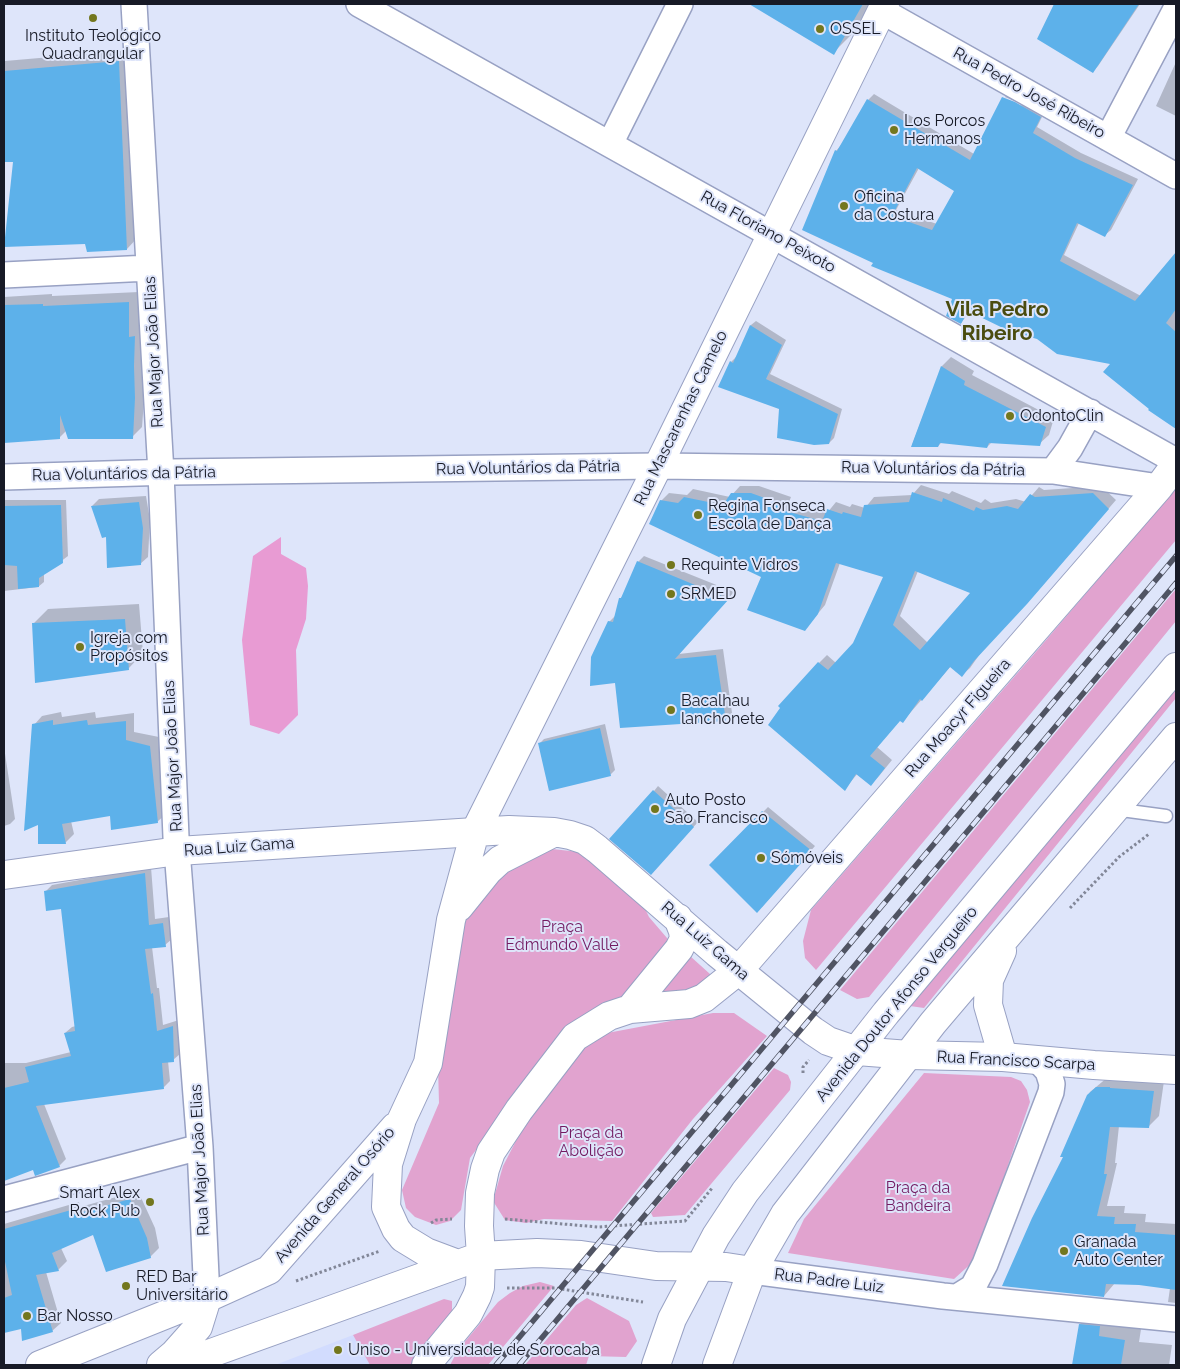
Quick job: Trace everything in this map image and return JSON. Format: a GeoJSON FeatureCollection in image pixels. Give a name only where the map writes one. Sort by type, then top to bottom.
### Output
{"type":"FeatureCollection","features":[{"type":"Feature","properties":{"kind":"main road","name":"Rua Mascarenhas Camelo"},"geometry":{"type":"LineString","coordinates":[[475,832],[884,7]]}},
{"type":"Feature","properties":{"kind":"main road","name":"Rua Moacyr Figueira"},"geometry":{"type":"LineString","coordinates":[[739,970],[1159,487],[1176,463]]}},
{"type":"Feature","properties":{"kind":"main road","name":"Avenida Doutor Afonso Vergueiro"},"geometry":{"type":"LineString","coordinates":[[656,1365],[672,1319],[699,1266],[724,1222],[745,1192],[886,1013],[1176,667]]}},
{"type":"Feature","properties":{"kind":"main road"},"geometry":{"type":"LineString","coordinates":[[717,1365],[752,1271],[784,1214],[933,1023],[1176,737]]}},
{"type":"Feature","properties":{"kind":"main road","name":"Rua Luiz Gama"},"geometry":{"type":"LineString","coordinates":[[4,875],[178,851],[509,830],[554,832],[570,835],[585,840],[597,849],[813,1031],[828,1040],[857,1051]]}},
{"type":"Feature","properties":{"kind":"main road"},"geometry":{"type":"LineString","coordinates":[[402,1119],[428,1063],[451,920],[475,832]]}},
{"type":"Feature","properties":{"kind":"main road"},"geometry":{"type":"LineString","coordinates":[[451,920],[465,898],[494,865],[554,832]]}},
{"type":"Feature","properties":{"kind":"main road"},"geometry":{"type":"LineString","coordinates":[[630,1008],[679,949],[684,939],[684,931],[678,918]]}},
{"type":"Feature","properties":{"kind":"main road"},"geometry":{"type":"LineString","coordinates":[[1003,1057],[988,1005],[989,980],[1010,932]]}},
{"type":"Feature","properties":{"kind":"main road"},"geometry":{"type":"LineString","coordinates":[[426,1365],[468,1314],[480,1287],[469,1260],[479,1222],[480,1193],[491,1152],[574,1037],[609,1016],[630,1008],[689,1004],[704,998],[739,970]]}},
{"type":"Feature","properties":{"kind":"main road","name":"Rua Francisco Scarpa"},"geometry":{"type":"LineString","coordinates":[[857,1051],[909,1055],[1003,1057],[1176,1070]]}},
{"type":"Feature","properties":{"kind":"main road","name":"Avenida General Osório"},"geometry":{"type":"LineString","coordinates":[[402,1119],[388,1164],[386,1208],[396,1229],[403,1238],[426,1252],[469,1260]]}},
{"type":"Feature","properties":{"kind":"main road","name":"Avenida General Osório"},"geometry":{"type":"LineString","coordinates":[[40,1365],[207,1298],[269,1270],[402,1119]]}},
{"type":"Feature","properties":{"kind":"main road","name":"Rua Padre Luiz"},"geometry":{"type":"LineString","coordinates":[[469,1260],[537,1253],[581,1255],[656,1266],[726,1267],[752,1271]]}},
{"type":"Feature","properties":{"kind":"main road"},"geometry":{"type":"LineString","coordinates":[[178,1365],[469,1260]]}},
{"type":"Feature","properties":{"kind":"main road"},"geometry":{"type":"LineString","coordinates":[[161,1365],[198,1328],[207,1298]]}},
{"type":"Feature","properties":{"kind":"street","name":"Rua Major João Elias"},"geometry":{"type":"LineString","coordinates":[[134,4],[161,473],[178,851],[200,1147],[207,1298]]}},
{"type":"Feature","properties":{"kind":"street","name":"Rua Floriano Peixoto"},"geometry":{"type":"LineString","coordinates":[[360,4],[1090,412],[1176,463]]}},
{"type":"Feature","properties":{"kind":"street"},"geometry":{"type":"LineString","coordinates":[[610,144],[680,4]]}},
{"type":"Feature","properties":{"kind":"street","name":"Rua Pedro José Ribeiro"},"geometry":{"type":"LineString","coordinates":[[884,7],[1176,176]]}},
{"type":"Feature","properties":{"kind":"street"},"geometry":{"type":"LineString","coordinates":[[1108,138],[1176,9]]}},
{"type":"Feature","properties":{"kind":"street"},"geometry":{"type":"LineString","coordinates":[[4,274],[149,268]]}},
{"type":"Feature","properties":{"kind":"street"},"geometry":{"type":"LineString","coordinates":[[1053,471],[1070,448],[1090,412]]}},
{"type":"Feature","properties":{"kind":"street","name":"Rua Voluntários da Pátria"},"geometry":{"type":"LineString","coordinates":[[4,477],[658,466],[1053,471],[1159,487]]}},
{"type":"Feature","properties":{"kind":"street"},"geometry":{"type":"LineString","coordinates":[[957,1297],[973,1287],[986,1264],[1050,1092],[1052,1084],[1048,1071],[1038,1060]]}},
{"type":"Feature","properties":{"kind":"street"},"geometry":{"type":"LineString","coordinates":[[4,1199],[200,1147]]}},
{"type":"Feature","properties":{"kind":"street","name":"Rua Padre Luiz"},"geometry":{"type":"LineString","coordinates":[[752,1271],[957,1297],[1176,1319]]}},
{"type":"Feature","properties":{"kind":"lane"},"geometry":{"type":"LineString","coordinates":[[1114,809],[1166,816]]}},
{"type":"Feature","properties":{"kind":"path"},"geometry":{"type":"LineString","coordinates":[[803,1078],[803,1066],[828,1040]]}},
{"type":"Feature","properties":{"kind":"path"},"geometry":{"type":"LineString","coordinates":[[479,1222],[598,1227],[685,1221],[715,1185]]}},
{"type":"Feature","properties":{"kind":"path"},"geometry":{"type":"LineString","coordinates":[[480,1287],[555,1288],[643,1302]]}},
{"type":"Feature","properties":{"kind":"shaded area"},"geometry":{"type":"Polygon","coordinates":[[[281,537],[281,554],[306,568],[308,586],[306,619],[296,650],[298,715],[279,734],[250,725],[242,640],[253,556],[281,537]]]}},
{"type":"Feature","properties":{"kind":"shaded area","name":"Uniso - Universidade de Sorocaba"},"geometry":{"type":"Polygon","coordinates":[[[353,1335],[370,1365],[275,1365],[353,1335]]]}},
{"type":"Feature","properties":{"kind":"green space"},"geometry":{"type":"Polygon","coordinates":[[[1176,488],[1176,540],[816,970],[805,958],[803,941],[811,910],[1176,488]]]}},
{"type":"Feature","properties":{"kind":"green space"},"geometry":{"type":"Polygon","coordinates":[[[1176,589],[1176,621],[869,997],[857,999],[840,990],[1176,589]]]}},
{"type":"Feature","properties":{"kind":"green space"},"geometry":{"type":"Polygon","coordinates":[[[1176,683],[1176,698],[924,1008],[910,1006],[1176,683]]]}},
{"type":"Feature","properties":{"kind":"green space","name":"Praça Edmundo Valle"},"geometry":{"type":"Polygon","coordinates":[[[552,849],[598,854],[636,890],[649,917],[673,945],[631,997],[567,1028],[470,1158],[461,1210],[450,1221],[436,1225],[415,1217],[406,1208],[402,1190],[439,1103],[438,1067],[462,920],[512,865],[552,849]]]}},
{"type":"Feature","properties":{"kind":"green space"},"geometry":{"type":"Polygon","coordinates":[[[690,956],[710,974],[709,980],[693,988],[663,994],[659,993],[690,956]]]}},
{"type":"Feature","properties":{"kind":"green space","name":"Praça da Abolição"},"geometry":{"type":"Polygon","coordinates":[[[713,1013],[734,1013],[767,1036],[693,1119],[612,1221],[544,1219],[526,1223],[505,1220],[493,1201],[503,1166],[532,1110],[585,1044],[602,1034],[713,1013]]]}},
{"type":"Feature","properties":{"kind":"green space"},"geometry":{"type":"Polygon","coordinates":[[[774,1068],[788,1075],[791,1082],[790,1090],[685,1215],[653,1217],[651,1213],[774,1068]]]}},
{"type":"Feature","properties":{"kind":"green space","name":"Praça da Bandeira"},"geometry":{"type":"Polygon","coordinates":[[[924,1073],[1011,1077],[1021,1081],[1027,1090],[1030,1102],[975,1260],[954,1279],[788,1253],[804,1219],[924,1073]]]}},
{"type":"Feature","properties":{"kind":"green space"},"geometry":{"type":"Polygon","coordinates":[[[540,1282],[554,1286],[488,1365],[450,1365],[458,1350],[498,1302],[523,1286],[540,1282]]]}},
{"type":"Feature","properties":{"kind":"green space"},"geometry":{"type":"Polygon","coordinates":[[[587,1298],[629,1321],[637,1341],[626,1357],[589,1356],[586,1365],[525,1365],[576,1305],[587,1298]]]}},
{"type":"Feature","properties":{"kind":"green space"},"geometry":{"type":"Polygon","coordinates":[[[444,1299],[452,1301],[452,1320],[411,1365],[370,1365],[353,1335],[444,1299]]]}},
{"type":"Feature","properties":{"kind":"building","name":"OSSEL"},"geometry":{"type":"Polygon","coordinates":[[[749,4],[863,4],[834,55],[749,4]]]}},
{"type":"Feature","properties":{"kind":"building"},"geometry":{"type":"Polygon","coordinates":[[[1054,4],[1139,4],[1093,73],[1037,39],[1054,4]]]}},
{"type":"Feature","properties":{"kind":"building"},"geometry":{"type":"Polygon","coordinates":[[[119,61],[127,250],[87,252],[85,244],[4,247],[13,162],[4,162],[4,71],[119,61]]]}},
{"type":"Feature","properties":{"kind":"building"},"geometry":{"type":"Polygon","coordinates":[[[1002,97],[1041,117],[1033,133],[1075,158],[1133,185],[1105,237],[1077,223],[1060,261],[1135,301],[1176,252],[1176,309],[1166,323],[1176,332],[1176,429],[1148,410],[1103,372],[1110,364],[1057,354],[1037,339],[1009,331],[968,311],[961,324],[946,316],[952,299],[871,266],[873,263],[802,230],[835,150],[837,151],[867,99],[970,160],[1002,97]],[[917,168],[892,216],[932,230],[954,191],[917,168]]]}},
{"type":"Feature","properties":{"kind":"building"},"geometry":{"type":"Polygon","coordinates":[[[129,302],[129,337],[135,336],[133,439],[68,439],[60,415],[60,439],[4,443],[4,305],[43,304],[43,306],[129,302]]]}},
{"type":"Feature","properties":{"kind":"building"},"geometry":{"type":"Polygon","coordinates":[[[750,325],[782,345],[766,379],[838,414],[829,444],[814,445],[777,438],[779,409],[718,387],[730,361],[733,363],[750,325]]]}},
{"type":"Feature","properties":{"kind":"building"},"geometry":{"type":"Polygon","coordinates":[[[941,366],[965,381],[964,385],[1046,427],[1040,446],[989,443],[987,448],[940,443],[938,447],[911,447],[941,366]]]}},
{"type":"Feature","properties":{"kind":"building"},"geometry":{"type":"Polygon","coordinates":[[[912,492],[942,502],[943,498],[974,511],[976,507],[983,510],[1007,506],[1018,509],[1030,494],[1035,497],[1093,493],[1109,509],[1027,604],[974,661],[962,677],[950,667],[922,701],[920,699],[903,723],[900,721],[870,756],[885,768],[871,786],[856,774],[845,791],[768,725],[780,708],[778,706],[818,662],[828,670],[853,643],[883,577],[836,563],[818,614],[805,631],[747,610],[761,577],[649,524],[660,500],[678,503],[684,497],[723,505],[731,493],[751,493],[784,505],[782,510],[822,521],[827,509],[861,517],[864,505],[909,502],[912,492]],[[915,571],[893,625],[920,650],[970,593],[915,571]]]}},
{"type":"Feature","properties":{"kind":"building"},"geometry":{"type":"Polygon","coordinates":[[[139,502],[143,528],[141,565],[107,568],[106,537],[102,538],[91,506],[139,502]]]}},
{"type":"Feature","properties":{"kind":"building"},"geometry":{"type":"Polygon","coordinates":[[[61,505],[63,563],[39,578],[39,587],[18,589],[17,566],[4,565],[4,506],[61,505]]]}},
{"type":"Feature","properties":{"kind":"building"},"geometry":{"type":"Polygon","coordinates":[[[637,561],[729,599],[675,659],[716,655],[726,721],[620,728],[615,683],[590,686],[591,657],[608,621],[613,622],[619,598],[621,598],[637,561]]]}},
{"type":"Feature","properties":{"kind":"building","name":"Igreja com Propósitos"},"geometry":{"type":"Polygon","coordinates":[[[125,619],[129,670],[35,683],[32,623],[125,619]]]}},
{"type":"Feature","properties":{"kind":"building"},"geometry":{"type":"Polygon","coordinates":[[[53,720],[53,725],[87,720],[88,725],[126,721],[126,740],[150,746],[158,823],[111,830],[110,816],[62,824],[66,844],[38,844],[38,825],[24,831],[32,724],[53,720]]]}},
{"type":"Feature","properties":{"kind":"building"},"geometry":{"type":"Polygon","coordinates":[[[600,728],[611,776],[549,791],[538,743],[600,728]]]}},
{"type":"Feature","properties":{"kind":"building"},"geometry":{"type":"Polygon","coordinates":[[[653,790],[694,827],[651,875],[609,839],[653,790]]]}},
{"type":"Feature","properties":{"kind":"building","name":"Sómóveis"},"geometry":{"type":"Polygon","coordinates":[[[762,811],[812,851],[757,913],[709,865],[762,811]]]}},
{"type":"Feature","properties":{"kind":"building"},"geometry":{"type":"Polygon","coordinates":[[[145,873],[149,925],[163,923],[166,947],[145,949],[151,994],[153,993],[157,1031],[173,1026],[174,1062],[162,1063],[164,1089],[36,1106],[60,1167],[35,1176],[33,1170],[4,1181],[4,1088],[29,1082],[25,1067],[71,1056],[64,1033],[75,1031],[61,909],[46,911],[44,891],[145,873]]]}},
{"type":"Feature","properties":{"kind":"building"},"geometry":{"type":"Polygon","coordinates":[[[1096,1087],[1154,1091],[1149,1128],[1110,1127],[1104,1174],[1107,1174],[1097,1216],[1115,1217],[1114,1224],[1136,1224],[1135,1232],[1176,1235],[1176,1290],[1139,1285],[1106,1284],[1104,1297],[1002,1286],[1032,1218],[1063,1157],[1060,1157],[1087,1095],[1096,1087]]]}},
{"type":"Feature","properties":{"kind":"building"},"geometry":{"type":"Polygon","coordinates":[[[130,1199],[147,1238],[151,1258],[106,1272],[93,1235],[52,1253],[59,1271],[36,1275],[53,1332],[22,1341],[21,1329],[4,1333],[4,1298],[12,1295],[4,1257],[4,1229],[71,1210],[72,1215],[130,1199]]]}},
{"type":"Feature","properties":{"kind":"building"},"geometry":{"type":"Polygon","coordinates":[[[1079,1324],[1100,1326],[1099,1336],[1125,1340],[1121,1365],[1072,1365],[1079,1324]]]}},
{"type":"Feature","properties":{"kind":"railway"},"geometry":{"type":"LineString","coordinates":[[496,1365],[1176,556]]}},
{"type":"Feature","properties":{"kind":"railway"},"geometry":{"type":"LineString","coordinates":[[519,1365],[1176,583]]}},
{"type":"Feature","properties":{"kind":"place","name":"Instituto Teológico Quadrangular"},"geometry":{"type":"Point","coordinates":[93,18]}},
{"type":"Feature","properties":{"kind":"place","name":"OSSEL"},"geometry":{"type":"Point","coordinates":[820,29]}},
{"type":"Feature","properties":{"kind":"place","name":"Los Porcos Hermanos"},"geometry":{"type":"Point","coordinates":[894,130]}},
{"type":"Feature","properties":{"kind":"place","name":"Oficina da Costura"},"geometry":{"type":"Point","coordinates":[844,206]}},
{"type":"Feature","properties":{"kind":"place","name":"OdontoClin"},"geometry":{"type":"Point","coordinates":[1010,416]}},
{"type":"Feature","properties":{"kind":"place","name":"Regina Fonseca Escola de Dança"},"geometry":{"type":"Point","coordinates":[698,515]}},
{"type":"Feature","properties":{"kind":"place","name":"Requinte Vidros"},"geometry":{"type":"Point","coordinates":[671,565]}},
{"type":"Feature","properties":{"kind":"place","name":"SRMED"},"geometry":{"type":"Point","coordinates":[671,594]}},
{"type":"Feature","properties":{"kind":"place","name":"Igreja com Propósitos"},"geometry":{"type":"Point","coordinates":[80,647]}},
{"type":"Feature","properties":{"kind":"place","name":"Bacalhau lanchonete"},"geometry":{"type":"Point","coordinates":[671,710]}},
{"type":"Feature","properties":{"kind":"place","name":"Auto Posto São Francisco"},"geometry":{"type":"Point","coordinates":[655,809]}},
{"type":"Feature","properties":{"kind":"place","name":"Sómóveis"},"geometry":{"type":"Point","coordinates":[761,858]}},
{"type":"Feature","properties":{"kind":"place","name":"Smart Alex Rock Pub"},"geometry":{"type":"Point","coordinates":[150,1202]}},
{"type":"Feature","properties":{"kind":"place","name":"Granada Auto Center"},"geometry":{"type":"Point","coordinates":[1064,1251]}},
{"type":"Feature","properties":{"kind":"place","name":"RED Bar Universitário"},"geometry":{"type":"Point","coordinates":[126,1286]}},
{"type":"Feature","properties":{"kind":"place","name":"Bar Nosso"},"geometry":{"type":"Point","coordinates":[27,1316]}},
{"type":"Feature","properties":{"kind":"place","name":"Uniso - Universidade de Sorocaba"},"geometry":{"type":"Point","coordinates":[338,1350]}},
{"type":"Feature","properties":{"kind":"district","name":"Vila Pedro Ribeiro"},"geometry":{"type":"Point","coordinates":[997,322]}}]}
